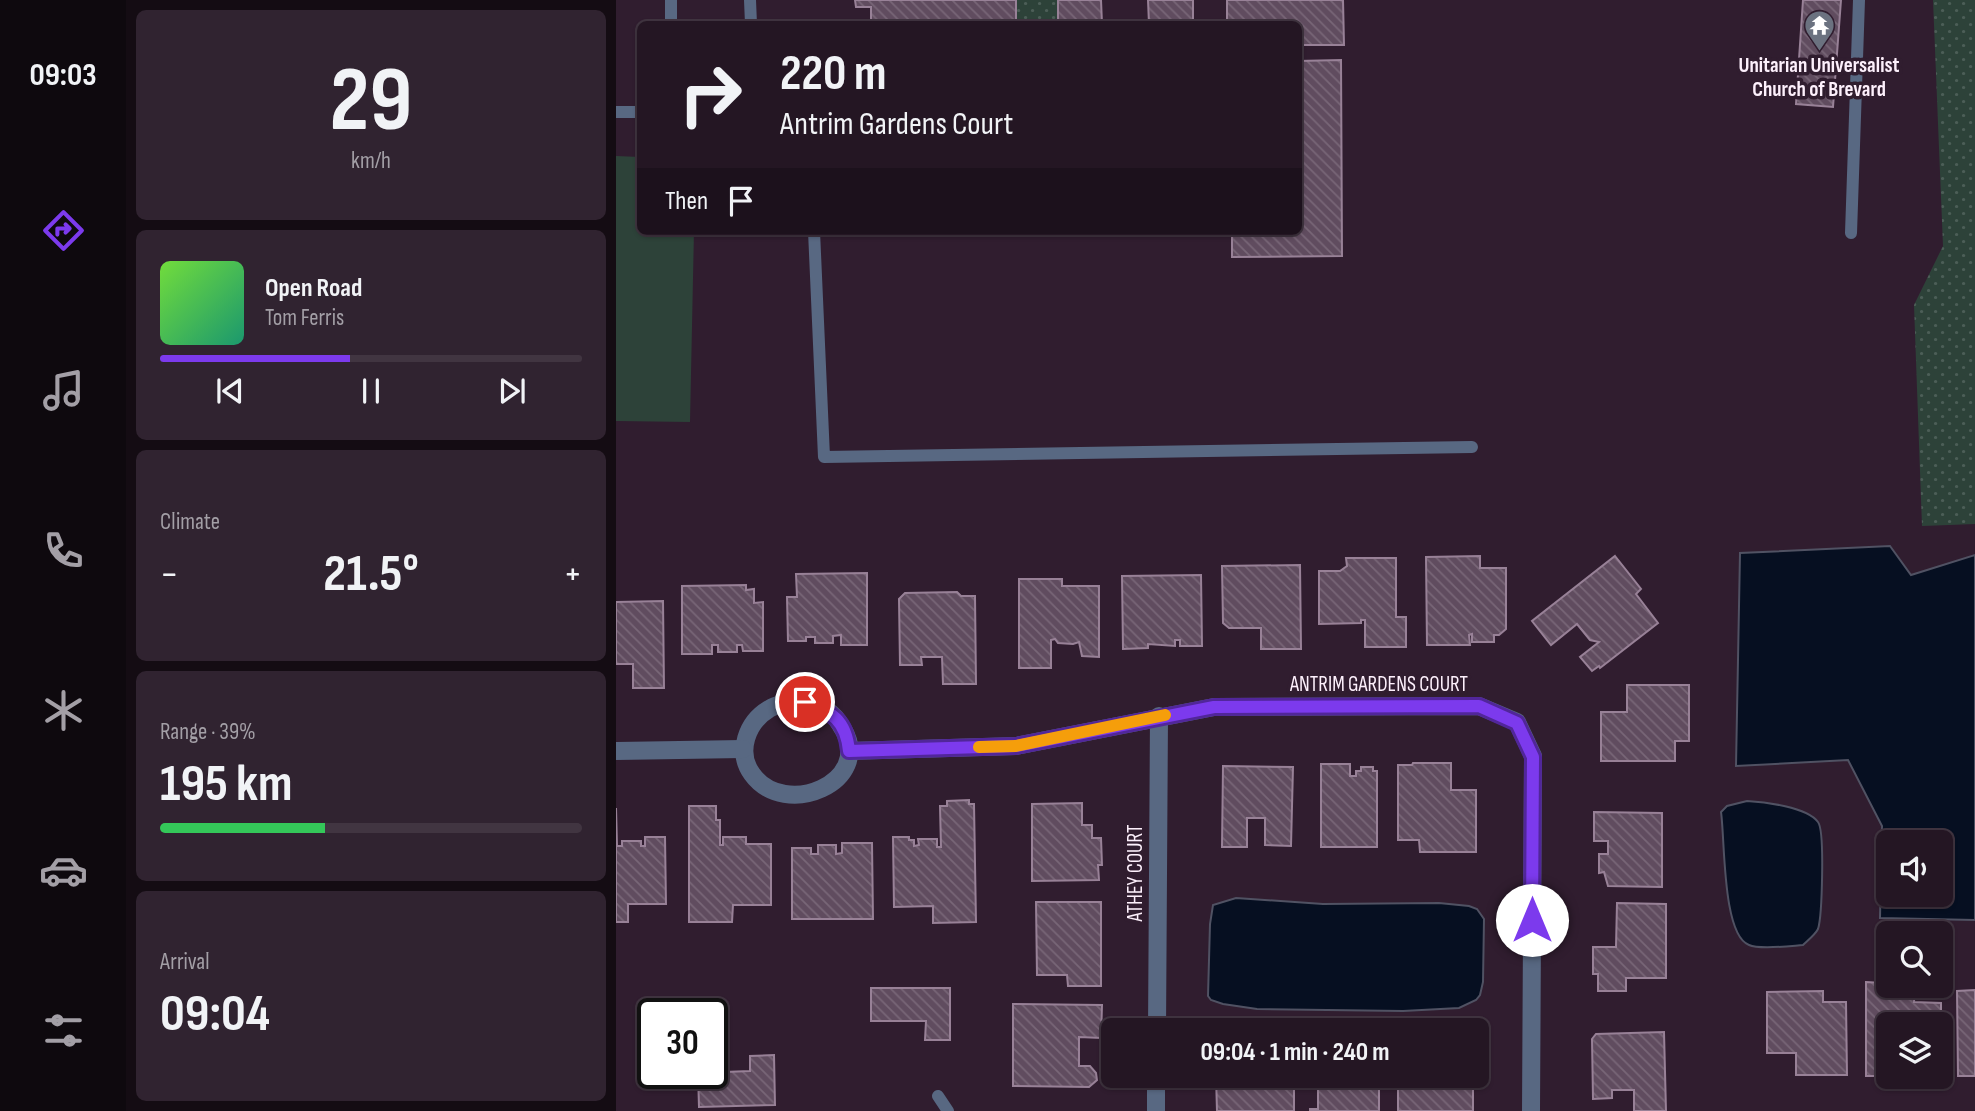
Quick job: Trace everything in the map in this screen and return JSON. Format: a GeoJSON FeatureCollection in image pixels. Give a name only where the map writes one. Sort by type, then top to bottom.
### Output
{"type":"FeatureCollection","features":[{"type":"Feature","properties":{"kind":"street"},"geometry":{"type":"LineString","coordinates":[[805,702],[827,710],[837,718],[847,736],[849,751],[841,774],[830,784],[814,793],[796,795],[784,794],[761,783],[746,763],[743,749],[752,723],[769,709],[784,703],[805,702]]}},
{"type":"Feature","properties":{"kind":"street","name":"ANTRIM GARDENS COURT"},"geometry":{"type":"LineString","coordinates":[[849,751],[1016,746],[1214,707],[1479,706],[1517,723],[1533,757],[1531,1111]]}},
{"type":"Feature","properties":{"kind":"street","name":"ATHEY COURT"},"geometry":{"type":"LineString","coordinates":[[1157,1018],[1159,716]]}},
{"type":"Feature","properties":{"kind":"street"},"geometry":{"type":"LineString","coordinates":[[616,751],[743,749]]}},
{"type":"Feature","properties":{"kind":"street"},"geometry":{"type":"LineString","coordinates":[[1156,1088],[1156,1111]]}},
{"type":"Feature","properties":{"kind":"lane"},"geometry":{"type":"LineString","coordinates":[[671,0],[671,21]]}},
{"type":"Feature","properties":{"kind":"lane"},"geometry":{"type":"LineString","coordinates":[[750,0],[751,21]]}},
{"type":"Feature","properties":{"kind":"lane"},"geometry":{"type":"LineString","coordinates":[[1852,233],[1859,0]]}},
{"type":"Feature","properties":{"kind":"lane"},"geometry":{"type":"LineString","coordinates":[[616,112],[637,112]]}},
{"type":"Feature","properties":{"kind":"lane"},"geometry":{"type":"LineString","coordinates":[[814,235],[824,457],[1472,447]]}},
{"type":"Feature","properties":{"kind":"lane"},"geometry":{"type":"LineString","coordinates":[[938,1096],[948,1111]]}},
{"type":"Feature","properties":{"kind":"green space"},"geometry":{"type":"Polygon","coordinates":[[[1016,0],[1058,0],[1058,21],[1016,21],[1016,0]]]}},
{"type":"Feature","properties":{"kind":"green space"},"geometry":{"type":"Polygon","coordinates":[[[1933,0],[1975,0],[1975,524],[1922,526],[1914,305],[1943,246],[1933,0]]]}},
{"type":"Feature","properties":{"kind":"green space"},"geometry":{"type":"Polygon","coordinates":[[[616,156],[637,157],[637,235],[694,235],[690,422],[616,421],[616,156]]]}},
{"type":"Feature","properties":{"kind":"water"},"geometry":{"type":"Polygon","coordinates":[[[1890,546],[1911,575],[1975,555],[1975,920],[1880,918],[1880,907],[1953,907],[1953,830],[1882,830],[1848,760],[1736,766],[1740,553],[1890,546]]]}},
{"type":"Feature","properties":{"kind":"water"},"geometry":{"type":"Polygon","coordinates":[[[1747,801],[1795,809],[1818,822],[1822,857],[1819,921],[1817,931],[1803,945],[1749,945],[1740,937],[1734,924],[1726,884],[1721,812],[1727,806],[1747,801]]]}},
{"type":"Feature","properties":{"kind":"water"},"geometry":{"type":"Polygon","coordinates":[[[1236,898],[1323,904],[1439,903],[1477,909],[1484,919],[1483,982],[1480,995],[1476,1000],[1459,1008],[1403,1011],[1257,1009],[1211,1000],[1208,996],[1213,905],[1236,898]]]}},
{"type":"Feature","properties":{"kind":"building"},"geometry":{"type":"Polygon","coordinates":[[[855,0],[1016,0],[1016,21],[871,21],[871,7],[856,7],[855,0]]]}},
{"type":"Feature","properties":{"kind":"building"},"geometry":{"type":"Polygon","coordinates":[[[1058,0],[1101,0],[1102,21],[1058,21],[1058,0]]]}},
{"type":"Feature","properties":{"kind":"building"},"geometry":{"type":"Polygon","coordinates":[[[1148,0],[1193,0],[1193,21],[1149,21],[1148,0]]]}},
{"type":"Feature","properties":{"kind":"building"},"geometry":{"type":"Polygon","coordinates":[[[1227,0],[1343,0],[1344,45],[1302,45],[1302,21],[1227,21],[1227,0]]]}},
{"type":"Feature","properties":{"kind":"building","name":"Unitarian Universalist Church of Brevard"},"geometry":{"type":"Polygon","coordinates":[[[1803,0],[1841,0],[1833,107],[1796,104],[1803,0]]]}},
{"type":"Feature","properties":{"kind":"building"},"geometry":{"type":"Polygon","coordinates":[[[1341,60],[1342,256],[1232,257],[1232,235],[1302,235],[1302,61],[1341,60]]]}},
{"type":"Feature","properties":{"kind":"building"},"geometry":{"type":"Polygon","coordinates":[[[1480,556],[1480,568],[1506,568],[1506,629],[1499,635],[1494,635],[1494,642],[1472,642],[1472,634],[1469,635],[1470,645],[1427,645],[1426,557],[1480,556]]]}},
{"type":"Feature","properties":{"kind":"building"},"geometry":{"type":"Polygon","coordinates":[[[1615,556],[1641,589],[1636,594],[1658,623],[1600,668],[1599,666],[1592,671],[1580,657],[1599,642],[1590,640],[1577,624],[1551,645],[1532,621],[1615,556]]]}},
{"type":"Feature","properties":{"kind":"building"},"geometry":{"type":"Polygon","coordinates":[[[1346,558],[1396,558],[1396,617],[1406,617],[1406,647],[1365,647],[1365,620],[1361,620],[1361,623],[1319,624],[1319,571],[1340,571],[1347,566],[1346,558]]]}},
{"type":"Feature","properties":{"kind":"building"},"geometry":{"type":"Polygon","coordinates":[[[1300,565],[1301,649],[1261,649],[1261,628],[1229,628],[1223,623],[1222,566],[1300,565]]]}},
{"type":"Feature","properties":{"kind":"building"},"geometry":{"type":"Polygon","coordinates":[[[867,573],[867,645],[841,645],[841,635],[833,636],[833,643],[815,643],[815,637],[806,637],[806,641],[788,641],[787,597],[797,597],[796,574],[867,573]]]}},
{"type":"Feature","properties":{"kind":"building"},"geometry":{"type":"Polygon","coordinates":[[[1201,575],[1202,646],[1180,646],[1180,640],[1175,640],[1175,646],[1148,644],[1148,648],[1123,649],[1122,576],[1201,575]]]}},
{"type":"Feature","properties":{"kind":"building"},"geometry":{"type":"Polygon","coordinates":[[[1019,579],[1062,579],[1062,586],[1099,586],[1099,657],[1082,656],[1079,642],[1058,643],[1055,639],[1051,640],[1051,668],[1019,668],[1019,579]]]}},
{"type":"Feature","properties":{"kind":"building"},"geometry":{"type":"Polygon","coordinates":[[[746,585],[746,590],[754,589],[754,603],[763,602],[763,651],[743,651],[742,645],[737,645],[737,652],[718,652],[718,645],[712,645],[712,654],[682,654],[682,586],[746,585]]]}},
{"type":"Feature","properties":{"kind":"building"},"geometry":{"type":"Polygon","coordinates":[[[957,592],[961,596],[975,596],[976,684],[943,684],[942,657],[921,657],[922,665],[900,665],[899,599],[905,593],[957,592]]]}},
{"type":"Feature","properties":{"kind":"building"},"geometry":{"type":"Polygon","coordinates":[[[663,601],[664,688],[633,688],[633,664],[616,664],[616,602],[663,601]]]}},
{"type":"Feature","properties":{"kind":"building"},"geometry":{"type":"Polygon","coordinates":[[[1627,685],[1689,685],[1689,741],[1675,741],[1675,761],[1601,761],[1601,712],[1627,712],[1627,685]]]}},
{"type":"Feature","properties":{"kind":"building"},"geometry":{"type":"Polygon","coordinates":[[[1451,763],[1451,790],[1476,790],[1476,852],[1420,852],[1419,840],[1398,840],[1398,765],[1451,763]]]}},
{"type":"Feature","properties":{"kind":"building"},"geometry":{"type":"Polygon","coordinates":[[[1321,764],[1350,764],[1350,776],[1356,776],[1356,771],[1361,771],[1361,767],[1373,767],[1373,771],[1377,771],[1377,847],[1321,847],[1321,764]]]}},
{"type":"Feature","properties":{"kind":"building"},"geometry":{"type":"Polygon","coordinates":[[[1223,766],[1293,767],[1291,846],[1265,845],[1265,818],[1247,818],[1247,847],[1222,847],[1223,766]]]}},
{"type":"Feature","properties":{"kind":"building"},"geometry":{"type":"Polygon","coordinates":[[[969,800],[969,804],[974,804],[976,922],[933,923],[933,906],[894,907],[893,837],[909,837],[909,840],[914,840],[914,846],[919,845],[918,839],[937,839],[937,847],[941,847],[940,806],[947,806],[947,801],[969,800]]]}},
{"type":"Feature","properties":{"kind":"building"},"geometry":{"type":"Polygon","coordinates":[[[1082,803],[1082,825],[1092,825],[1092,838],[1101,838],[1102,865],[1098,865],[1099,880],[1032,881],[1032,804],[1082,803]]]}},
{"type":"Feature","properties":{"kind":"building"},"geometry":{"type":"Polygon","coordinates":[[[689,806],[716,806],[716,820],[720,820],[720,845],[723,845],[723,837],[746,837],[746,844],[771,844],[771,905],[733,905],[732,922],[689,922],[689,806]]]}},
{"type":"Feature","properties":{"kind":"building"},"geometry":{"type":"Polygon","coordinates":[[[616,808],[617,846],[622,846],[622,841],[641,841],[641,846],[645,846],[645,837],[665,837],[666,904],[628,904],[628,922],[616,922],[616,808]]]}},
{"type":"Feature","properties":{"kind":"building"},"geometry":{"type":"Polygon","coordinates":[[[1594,812],[1662,813],[1662,887],[1608,886],[1604,872],[1599,873],[1599,854],[1608,854],[1608,841],[1594,841],[1594,812]]]}},
{"type":"Feature","properties":{"kind":"building"},"geometry":{"type":"Polygon","coordinates":[[[842,843],[872,843],[873,919],[792,919],[792,848],[811,848],[811,854],[818,854],[818,845],[836,845],[836,854],[842,853],[842,843]]]}},
{"type":"Feature","properties":{"kind":"building"},"geometry":{"type":"Polygon","coordinates":[[[1036,902],[1101,902],[1101,986],[1068,986],[1067,975],[1037,975],[1036,902]]]}},
{"type":"Feature","properties":{"kind":"building"},"geometry":{"type":"Polygon","coordinates":[[[1617,903],[1666,904],[1666,978],[1626,978],[1626,991],[1598,991],[1598,974],[1593,974],[1593,947],[1616,947],[1617,903]]]}},
{"type":"Feature","properties":{"kind":"building"},"geometry":{"type":"Polygon","coordinates":[[[1866,982],[1876,983],[1876,998],[1914,998],[1914,1002],[1941,1003],[1941,1012],[1876,1012],[1876,1076],[1866,1076],[1866,982]]]}},
{"type":"Feature","properties":{"kind":"building"},"geometry":{"type":"Polygon","coordinates":[[[871,988],[950,988],[950,1040],[925,1040],[926,1021],[871,1021],[871,988]]]}},
{"type":"Feature","properties":{"kind":"building"},"geometry":{"type":"Polygon","coordinates":[[[1975,990],[1975,1076],[1958,1076],[1957,991],[1975,990]]]}},
{"type":"Feature","properties":{"kind":"building"},"geometry":{"type":"Polygon","coordinates":[[[1823,991],[1823,1002],[1846,1002],[1847,1075],[1796,1075],[1796,1053],[1767,1053],[1767,992],[1823,991]]]}},
{"type":"Feature","properties":{"kind":"building"},"geometry":{"type":"Polygon","coordinates":[[[1013,1004],[1102,1005],[1101,1038],[1079,1037],[1079,1066],[1090,1066],[1096,1073],[1097,1080],[1089,1087],[1013,1086],[1013,1004]]]}},
{"type":"Feature","properties":{"kind":"building"},"geometry":{"type":"Polygon","coordinates":[[[1664,1032],[1666,1111],[1634,1111],[1634,1090],[1612,1090],[1612,1098],[1593,1099],[1592,1039],[1596,1034],[1664,1032]]]}},
{"type":"Feature","properties":{"kind":"building"},"geometry":{"type":"Polygon","coordinates":[[[774,1055],[775,1105],[699,1107],[698,1089],[728,1089],[728,1072],[750,1071],[750,1056],[774,1055]]]}},
{"type":"Feature","properties":{"kind":"building"},"geometry":{"type":"Polygon","coordinates":[[[1216,1088],[1294,1088],[1294,1111],[1217,1111],[1216,1088]]]}},
{"type":"Feature","properties":{"kind":"building"},"geometry":{"type":"Polygon","coordinates":[[[1318,1088],[1379,1088],[1379,1111],[1310,1111],[1318,1109],[1318,1088]]]}},
{"type":"Feature","properties":{"kind":"building"},"geometry":{"type":"Polygon","coordinates":[[[1398,1088],[1473,1088],[1473,1111],[1398,1111],[1398,1088]]]}},
{"type":"Feature","properties":{"kind":"slow traffic"},"geometry":{"type":"LineString","coordinates":[[979,747],[1016,746],[1165,715]]}},
{"type":"Feature","properties":{"kind":"place","name":"Unitarian Universalist Church of Brevard"},"geometry":{"type":"Point","coordinates":[1819,52]}},
{"type":"Feature","properties":{"kind":"route"},"geometry":{"type":"LineString","coordinates":[[805,702],[827,710],[837,718],[847,736],[849,751],[1016,746],[1214,707],[1479,706],[1517,723],[1533,757],[1532,920]]}}]}
